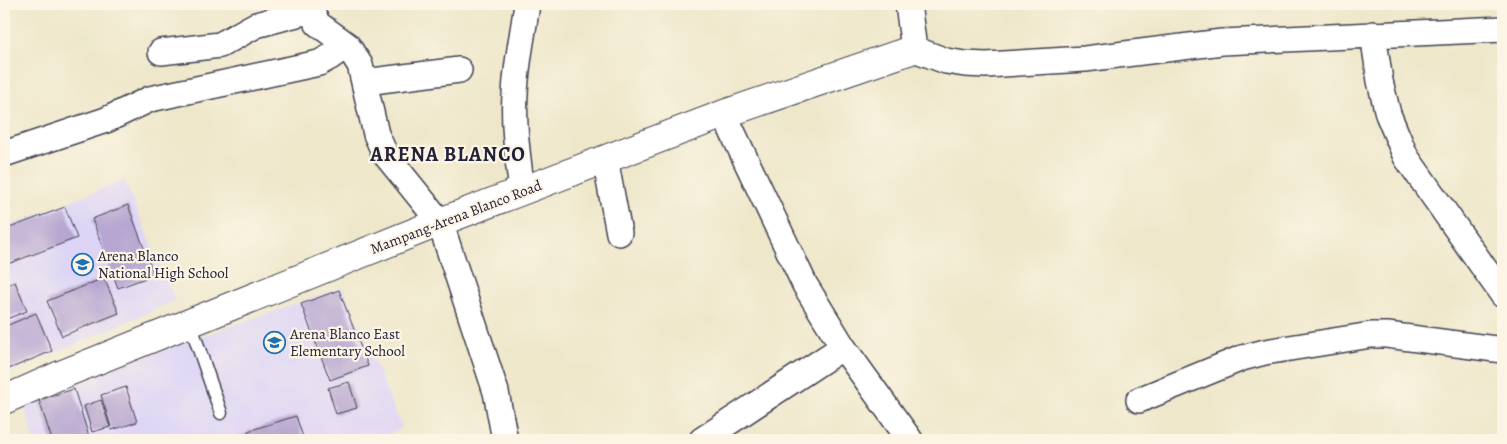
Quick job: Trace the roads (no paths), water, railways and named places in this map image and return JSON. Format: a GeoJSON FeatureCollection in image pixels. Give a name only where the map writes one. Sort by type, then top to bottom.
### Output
{"type":"FeatureCollection","features":[{"type":"Feature","properties":{"kind":"street"},"geometry":{"type":"LineString","coordinates":[[908,4],[914,49],[946,61],[986,65],[1085,59],[1222,42],[1503,29]]}},
{"type":"Feature","properties":{"kind":"street"},"geometry":{"type":"LineString","coordinates":[[522,191],[515,131],[515,95],[519,52],[532,5]]}},
{"type":"Feature","properties":{"kind":"street"},"geometry":{"type":"LineString","coordinates":[[161,52],[220,45],[256,25],[311,7],[318,24],[347,45],[360,66],[376,134],[385,154],[440,222],[496,392],[505,440]]}},
{"type":"Feature","properties":{"kind":"street"},"geometry":{"type":"LineString","coordinates":[[1373,34],[1380,81],[1388,114],[1406,157],[1503,295]]}},
{"type":"Feature","properties":{"kind":"street"},"geometry":{"type":"LineString","coordinates":[[4,154],[106,120],[150,99],[319,63],[347,45]]}},
{"type":"Feature","properties":{"kind":"street","name":"Mampang-Arena Blanco Road"},"geometry":{"type":"LineString","coordinates":[[4,400],[58,376],[440,222],[724,114],[914,49]]}},
{"type":"Feature","properties":{"kind":"street"},"geometry":{"type":"LineString","coordinates":[[365,82],[459,70]]}},
{"type":"Feature","properties":{"kind":"street"},"geometry":{"type":"LineString","coordinates":[[724,114],[805,285],[843,347],[910,440]]}},
{"type":"Feature","properties":{"kind":"street"},"geometry":{"type":"LineString","coordinates":[[605,159],[619,234]]}},
{"type":"Feature","properties":{"kind":"street"},"geometry":{"type":"LineString","coordinates":[[1139,400],[1242,358],[1265,352],[1371,335],[1387,334],[1503,350]]}},
{"type":"Feature","properties":{"kind":"street"},"geometry":{"type":"LineString","coordinates":[[702,440],[843,347]]}},
{"type":"Feature","properties":{"kind":"lane"},"geometry":{"type":"LineString","coordinates":[[190,323],[221,413]]}},
{"type":"Feature","properties":{"kind":"place","name":"Arena Blanco National High School"},"geometry":{"type":"Point","coordinates":[82,265]}},
{"type":"Feature","properties":{"kind":"place","name":"Arena Blanco East Elementary School"},"geometry":{"type":"Point","coordinates":[274,343]}},
{"type":"Feature","properties":{"kind":"district","name":"ARENA BLANCO"},"geometry":{"type":"Point","coordinates":[448,154]}}]}
